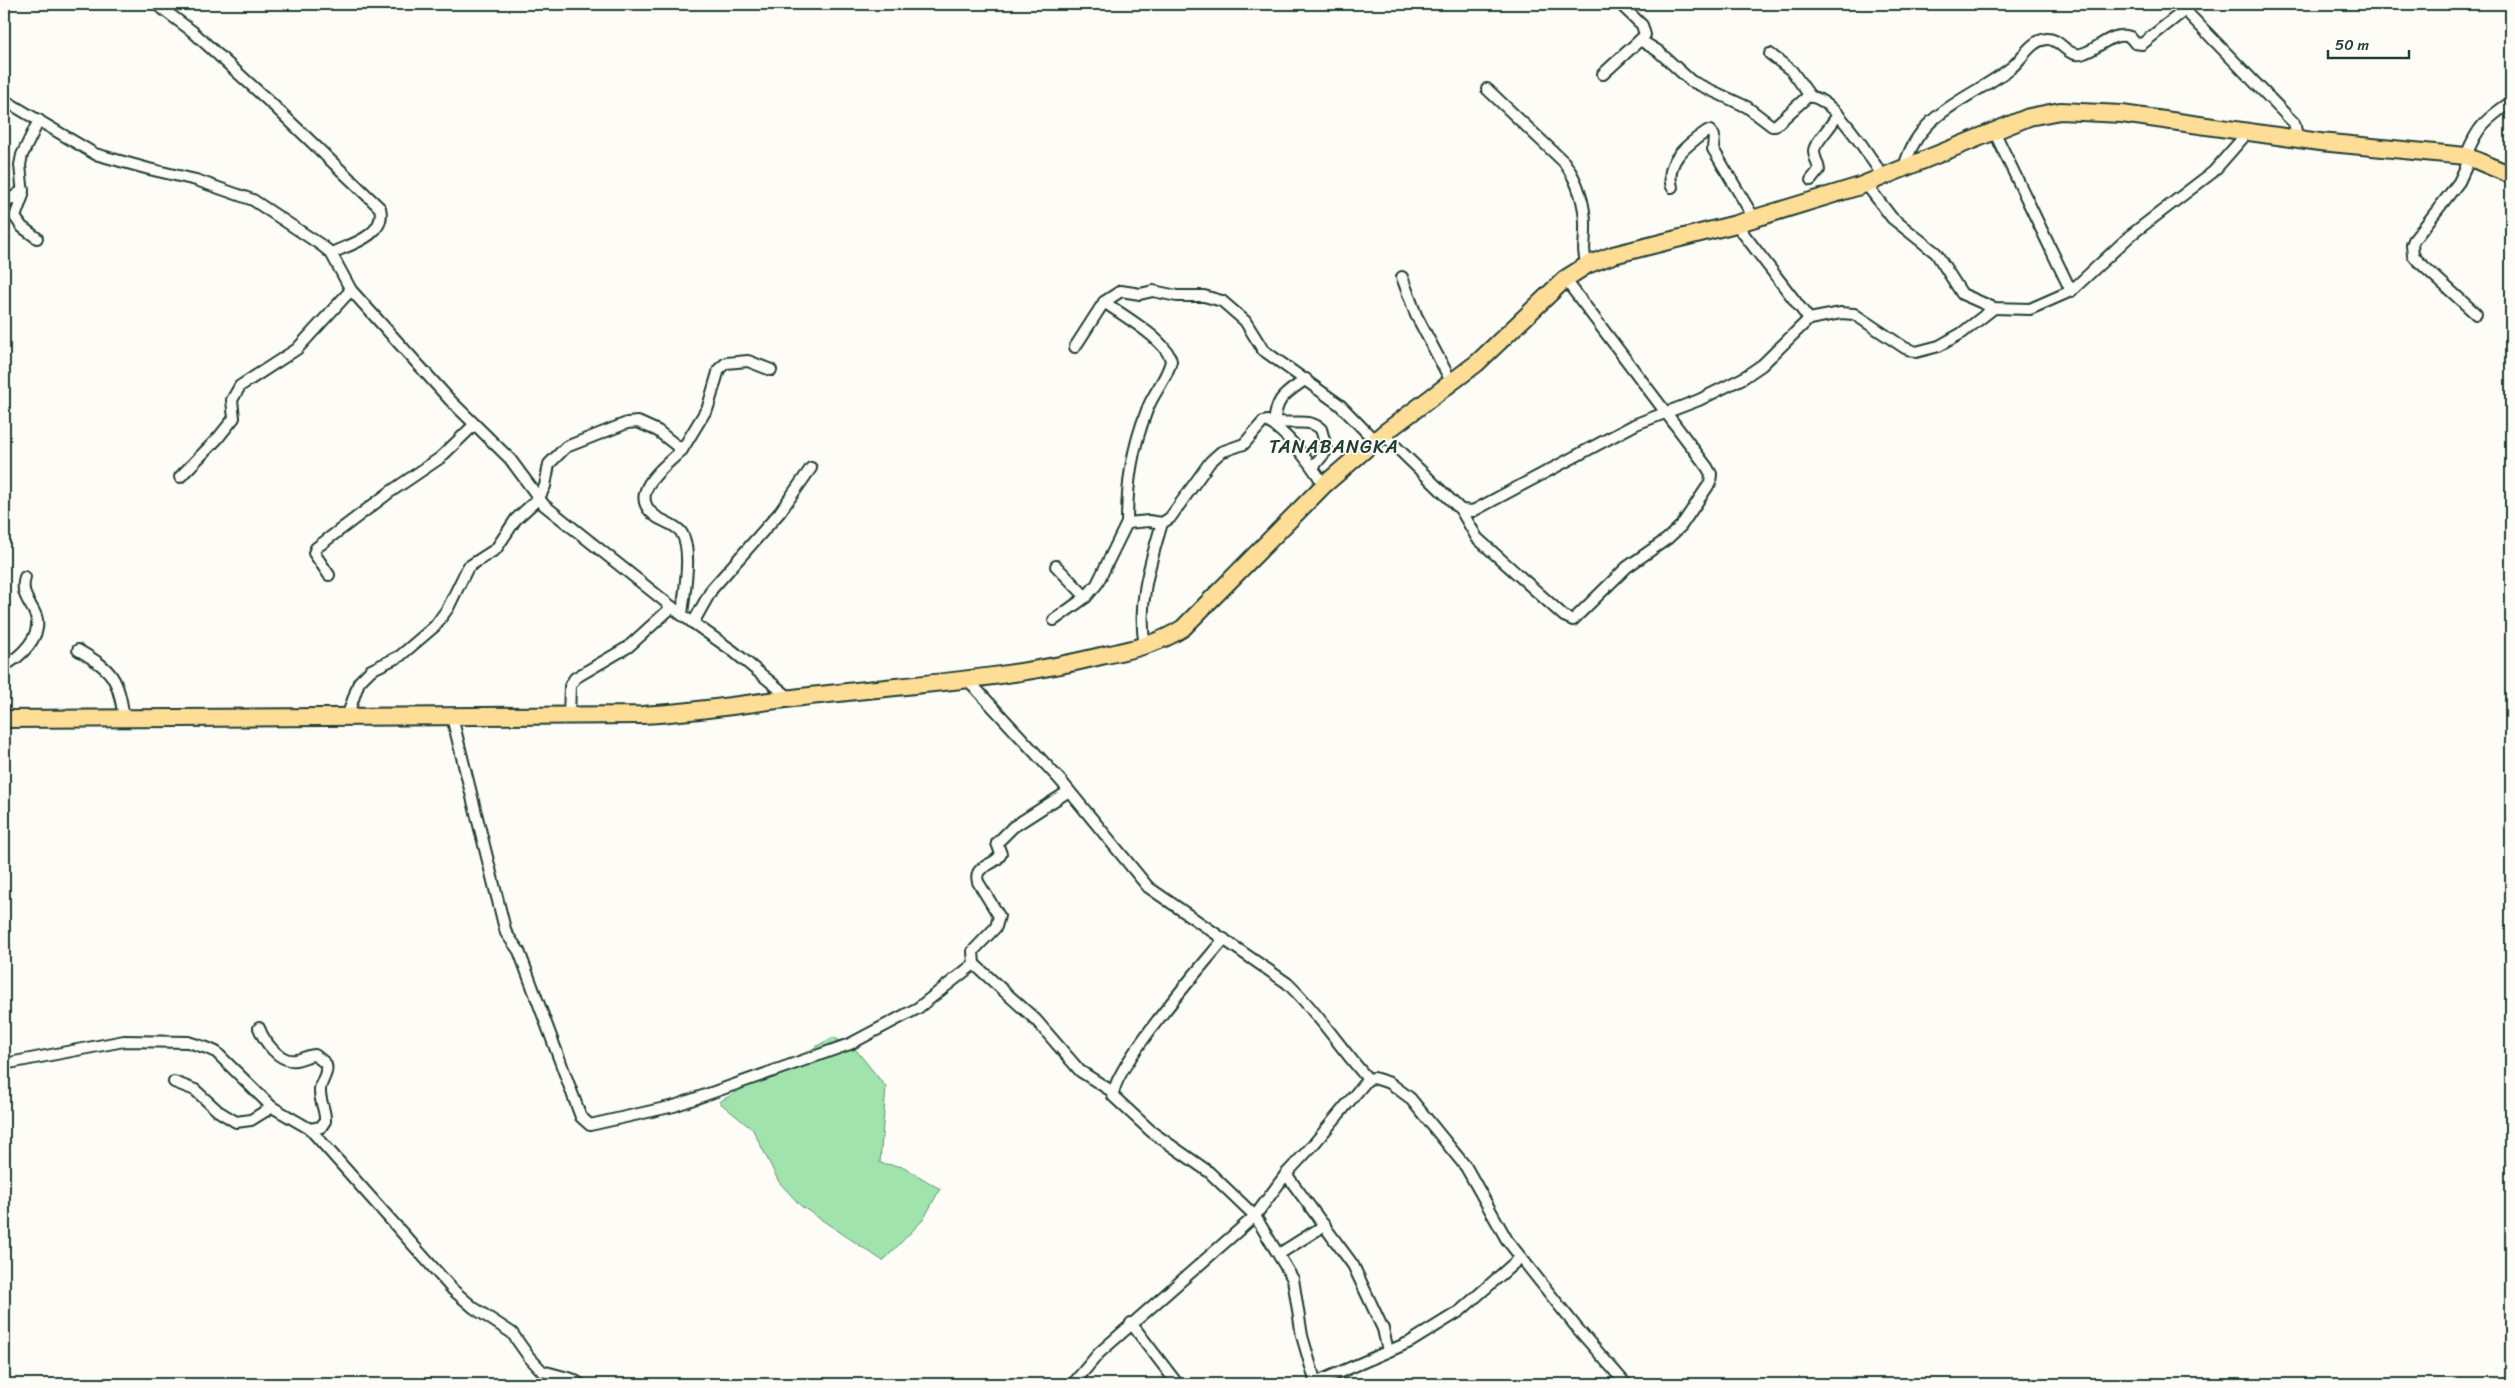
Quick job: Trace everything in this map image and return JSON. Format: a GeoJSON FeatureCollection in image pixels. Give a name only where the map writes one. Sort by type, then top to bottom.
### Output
{"type":"FeatureCollection","features":[{"type":"Feature","properties":{"kind":"main road"},"geometry":{"type":"LineString","coordinates":[[4,719],[569,717],[675,714],[790,698],[1054,668],[1145,646],[1171,636],[1188,624],[1324,485],[1379,437],[1477,363],[1564,279],[1587,264],[1631,249],[1736,224],[1866,184],[2045,112],[2075,110],[2122,114],[2298,139],[2468,157],[2511,175]]}},
{"type":"Feature","properties":{"kind":"street"},"geometry":{"type":"LineString","coordinates":[[156,4],[180,21],[258,92],[380,208],[382,214],[380,222],[373,232],[366,238],[331,253]]}},
{"type":"Feature","properties":{"kind":"street"},"geometry":{"type":"LineString","coordinates":[[1602,74],[1645,35],[1644,28],[1620,4]]}},
{"type":"Feature","properties":{"kind":"street"},"geometry":{"type":"LineString","coordinates":[[1904,168],[1913,144],[1942,110],[2003,73],[2035,43],[2047,39],[2056,41],[2074,54],[2081,54],[2115,36],[2130,37],[2135,44],[2142,44],[2182,7],[2289,118],[2296,128],[2298,139]]}},
{"type":"Feature","properties":{"kind":"street"},"geometry":{"type":"LineString","coordinates":[[1640,40],[1658,51],[1691,81],[1743,104],[1772,126],[1775,126],[1810,96]]}},
{"type":"Feature","properties":{"kind":"street"},"geometry":{"type":"LineString","coordinates":[[1770,54],[1792,71],[1810,96],[1827,105],[1838,114],[1884,176]]}},
{"type":"Feature","properties":{"kind":"street"},"geometry":{"type":"LineString","coordinates":[[1487,89],[1564,162],[1570,172],[1583,203],[1586,231],[1582,248],[1587,264]]}},
{"type":"Feature","properties":{"kind":"street"},"geometry":{"type":"LineString","coordinates":[[4,100],[69,139],[103,156],[196,180],[253,200],[280,216],[331,253],[351,290],[474,425],[513,462],[539,498],[555,515],[682,615],[733,651],[790,698]]}},
{"type":"Feature","properties":{"kind":"street"},"geometry":{"type":"LineString","coordinates":[[2476,314],[2418,261],[2412,245],[2420,230],[2459,182],[2472,140],[2485,120],[2511,102]]}},
{"type":"Feature","properties":{"kind":"street"},"geometry":{"type":"LineString","coordinates":[[1810,180],[1819,170],[1814,146],[1831,128],[1838,114]]}},
{"type":"Feature","properties":{"kind":"street"},"geometry":{"type":"LineString","coordinates":[[37,238],[22,227],[15,217],[22,201],[23,190],[20,165],[22,155],[39,120]]}},
{"type":"Feature","properties":{"kind":"street"},"geometry":{"type":"LineString","coordinates":[[1672,187],[1669,176],[1674,161],[1688,143],[1707,130],[1710,131],[1714,136],[1713,149],[1754,218]]}},
{"type":"Feature","properties":{"kind":"street"},"geometry":{"type":"LineString","coordinates":[[1994,131],[2071,291]]}},
{"type":"Feature","properties":{"kind":"street"},"geometry":{"type":"LineString","coordinates":[[1866,184],[1892,218],[1936,253],[1962,294],[1994,308],[2030,309],[2071,291],[2132,234],[2213,172],[2249,131]]}},
{"type":"Feature","properties":{"kind":"street"},"geometry":{"type":"LineString","coordinates":[[4,204],[23,190]]}},
{"type":"Feature","properties":{"kind":"street"},"geometry":{"type":"LineString","coordinates":[[1736,224],[1809,319]]}},
{"type":"Feature","properties":{"kind":"street"},"geometry":{"type":"LineString","coordinates":[[1402,278],[1416,315],[1452,382]]}},
{"type":"Feature","properties":{"kind":"street"},"geometry":{"type":"LineString","coordinates":[[1075,347],[1104,302],[1125,290],[1140,294],[1153,291],[1168,296],[1204,296],[1222,301],[1245,321],[1263,350],[1340,404],[1379,437],[1461,510],[1477,538],[1569,620],[1577,618],[1627,567],[1675,532],[1703,496],[1710,483],[1711,474],[1667,412],[1564,279]]}},
{"type":"Feature","properties":{"kind":"street"},"geometry":{"type":"LineString","coordinates":[[180,476],[218,438],[234,418],[232,400],[235,392],[297,349],[351,290]]}},
{"type":"Feature","properties":{"kind":"street"},"geometry":{"type":"LineString","coordinates":[[1054,620],[1086,597],[1097,584],[1127,523],[1127,483],[1136,444],[1148,408],[1171,361],[1170,354],[1162,344],[1104,302]]}},
{"type":"Feature","properties":{"kind":"street"},"geometry":{"type":"LineString","coordinates":[[1461,510],[1468,512],[1480,509],[1606,440],[1667,412],[1700,400],[1744,378],[1762,365],[1809,319],[1841,313],[1854,314],[1905,348],[1916,352],[1933,348],[1962,333],[1994,308]]}},
{"type":"Feature","properties":{"kind":"street"},"geometry":{"type":"LineString","coordinates":[[682,615],[687,552],[684,538],[678,529],[648,511],[644,503],[645,494],[653,479],[682,450],[708,407],[719,369],[726,363],[748,361],[771,370]]}},
{"type":"Feature","properties":{"kind":"street"},"geometry":{"type":"LineString","coordinates":[[1306,379],[1277,403],[1274,423],[1312,467],[1324,485]]}},
{"type":"Feature","properties":{"kind":"street"},"geometry":{"type":"LineString","coordinates":[[347,717],[358,682],[365,675],[400,656],[428,633],[448,608],[468,567],[496,549],[516,518],[539,498],[545,486],[549,464],[562,450],[627,423],[638,422],[648,425],[671,440],[682,450]]}},
{"type":"Feature","properties":{"kind":"street"},"geometry":{"type":"LineString","coordinates":[[1145,646],[1141,627],[1142,601],[1148,569],[1162,523],[1170,518],[1199,476],[1221,452],[1244,444],[1263,422],[1307,422],[1321,428],[1327,450],[1312,467]]}},
{"type":"Feature","properties":{"kind":"street"},"geometry":{"type":"LineString","coordinates":[[329,575],[314,553],[319,544],[440,458],[474,425]]}},
{"type":"Feature","properties":{"kind":"street"},"geometry":{"type":"LineString","coordinates":[[693,623],[712,589],[780,512],[811,468]]}},
{"type":"Feature","properties":{"kind":"street"},"geometry":{"type":"LineString","coordinates":[[1127,523],[1149,520],[1162,523]]}},
{"type":"Feature","properties":{"kind":"street"},"geometry":{"type":"LineString","coordinates":[[1056,566],[1086,597]]}},
{"type":"Feature","properties":{"kind":"street"},"geometry":{"type":"LineString","coordinates":[[4,665],[22,654],[36,632],[36,614],[23,594],[25,577]]}},
{"type":"Feature","properties":{"kind":"street"},"geometry":{"type":"LineString","coordinates":[[569,717],[570,686],[575,678],[628,647],[672,607]]}},
{"type":"Feature","properties":{"kind":"street"},"geometry":{"type":"LineString","coordinates":[[78,650],[100,664],[116,681],[124,718]]}},
{"type":"Feature","properties":{"kind":"street"},"geometry":{"type":"LineString","coordinates":[[967,679],[1069,791],[1148,887],[1207,930],[1224,939],[1277,975],[1299,994],[1368,1079]]}},
{"type":"Feature","properties":{"kind":"street"},"geometry":{"type":"LineString","coordinates":[[452,717],[506,933],[519,951],[581,1117],[590,1125],[674,1106],[850,1044],[918,1008],[974,964]]}},
{"type":"Feature","properties":{"kind":"street"},"geometry":{"type":"LineString","coordinates":[[1069,791],[1013,827],[996,843],[1001,854],[998,859],[979,870],[978,882],[999,916],[996,927],[973,951],[974,964],[1036,1020],[1080,1071],[1113,1092]]}},
{"type":"Feature","properties":{"kind":"street"},"geometry":{"type":"LineString","coordinates":[[1224,939],[1159,1018],[1117,1081],[1113,1092],[1116,1101],[1152,1132],[1209,1172],[1255,1216],[1293,1279],[1302,1336],[1316,1384],[1410,1342],[1460,1311],[1520,1258]]}},
{"type":"Feature","properties":{"kind":"street"},"geometry":{"type":"LineString","coordinates":[[259,1028],[267,1042],[279,1056],[294,1061],[315,1055],[325,1063],[327,1072],[321,1085],[320,1097],[326,1121],[321,1127],[310,1129]]}},
{"type":"Feature","properties":{"kind":"street"},"geometry":{"type":"LineString","coordinates":[[4,1064],[124,1041],[188,1042],[216,1052],[272,1107],[310,1129],[453,1290],[474,1308],[512,1333],[542,1372],[572,1379],[580,1384]]}},
{"type":"Feature","properties":{"kind":"street"},"geometry":{"type":"LineString","coordinates":[[1073,1384],[1093,1360],[1131,1323],[1255,1216],[1286,1174],[1368,1079],[1374,1078],[1390,1082],[1410,1098],[1466,1166],[1507,1240],[1520,1258],[1626,1384]]}},
{"type":"Feature","properties":{"kind":"street"},"geometry":{"type":"LineString","coordinates":[[174,1082],[195,1090],[218,1111],[236,1122],[251,1120],[272,1107]]}},
{"type":"Feature","properties":{"kind":"street"},"geometry":{"type":"LineString","coordinates":[[1286,1174],[1353,1265],[1384,1329],[1388,1351]]}},
{"type":"Feature","properties":{"kind":"street"},"geometry":{"type":"LineString","coordinates":[[1279,1254],[1325,1225]]}},
{"type":"Feature","properties":{"kind":"street"},"geometry":{"type":"LineString","coordinates":[[1131,1323],[1176,1382]]}},
{"type":"Feature","properties":{"kind":"green space"},"geometry":{"type":"Polygon","coordinates":[[[833,1037],[856,1050],[886,1087],[880,1163],[904,1167],[940,1189],[923,1220],[883,1261],[801,1206],[779,1182],[753,1130],[719,1102],[833,1037]]]}},
{"type":"Feature","properties":{"kind":"district","name":"TANABANGKA"},"geometry":{"type":"Point","coordinates":[1334,446]}}]}
